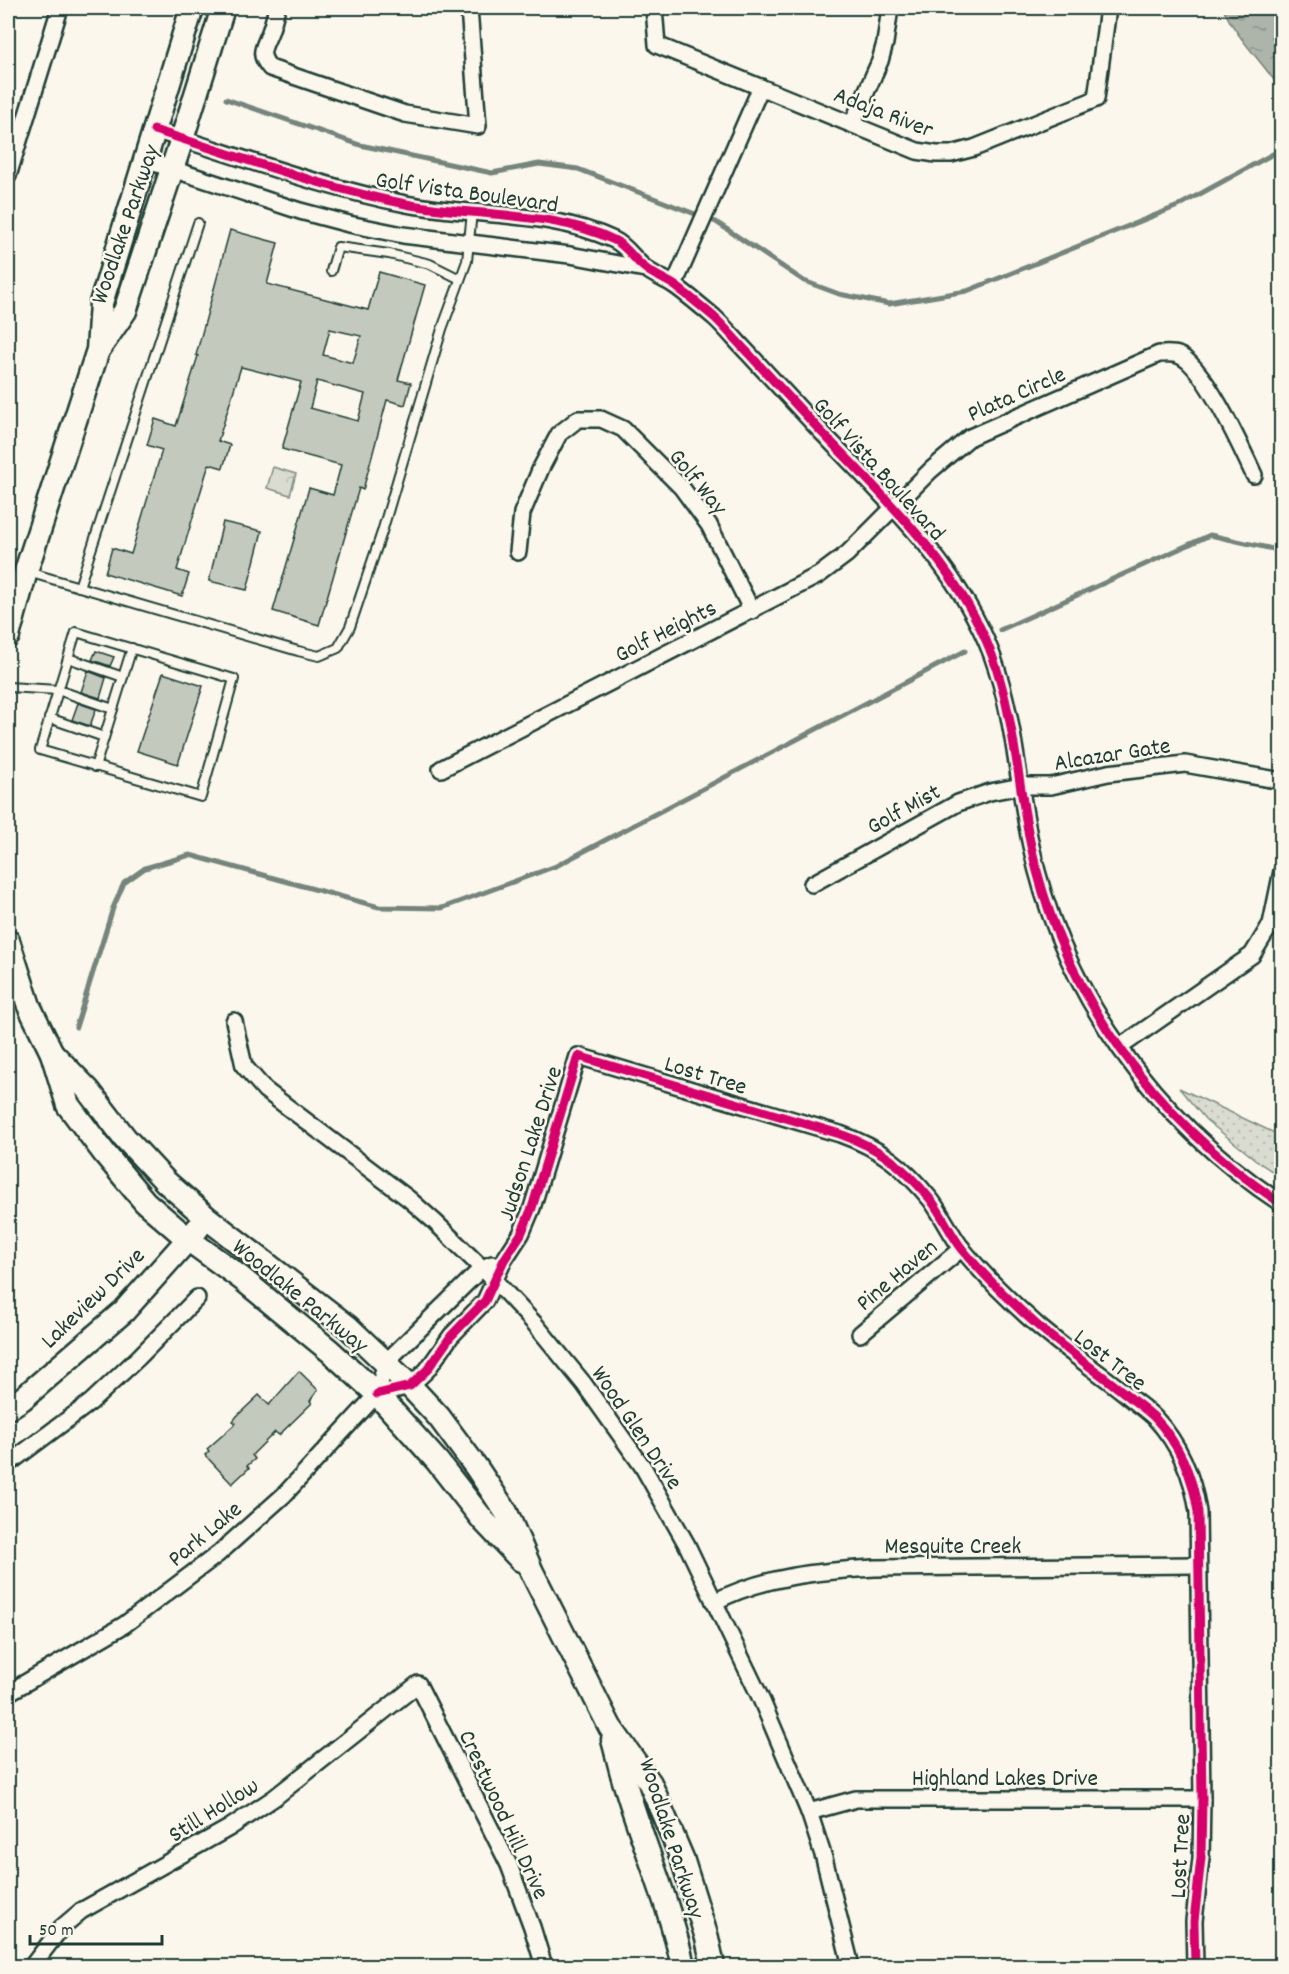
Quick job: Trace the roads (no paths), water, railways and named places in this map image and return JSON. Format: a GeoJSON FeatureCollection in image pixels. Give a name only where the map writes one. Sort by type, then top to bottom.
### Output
{"type":"FeatureCollection","features":[{"type":"Feature","properties":{"kind":"street"},"geometry":{"type":"LineString","coordinates":[[8,176],[60,8]]}},
{"type":"Feature","properties":{"kind":"street","name":"Woodlake Parkway"},"geometry":{"type":"LineString","coordinates":[[8,636],[26,571],[98,350],[101,303],[192,8]]}},
{"type":"Feature","properties":{"kind":"street","name":"Woodlake Parkway"},"geometry":{"type":"LineString","coordinates":[[98,350],[125,311],[223,8]]}},
{"type":"Feature","properties":{"kind":"street"},"geometry":{"type":"LineString","coordinates":[[277,8],[262,50],[264,60],[270,68],[405,114],[478,126],[469,8]]}},
{"type":"Feature","properties":{"kind":"street","name":"Adaja River"},"geometry":{"type":"LineString","coordinates":[[654,8],[657,45],[918,151],[936,154],[951,154],[974,148],[1096,99],[1108,8]]}},
{"type":"Feature","properties":{"kind":"street"},"geometry":{"type":"LineString","coordinates":[[852,124],[880,61],[890,8]]}},
{"type":"Feature","properties":{"kind":"street"},"geometry":{"type":"LineString","coordinates":[[674,285],[761,87]]}},
{"type":"Feature","properties":{"kind":"street","name":"Golf Vista Boulevard"},"geometry":{"type":"LineString","coordinates":[[154,130],[362,195],[412,205],[544,220],[587,230],[619,242],[645,269],[674,285],[715,318],[915,532],[951,577],[973,613],[1004,691],[1038,879],[1066,956],[1100,1020],[1140,1077],[1178,1120],[1211,1151],[1281,1204]]}},
{"type":"Feature","properties":{"kind":"street","name":"Golf Vista Boulevard"},"geometry":{"type":"LineString","coordinates":[[145,160],[300,211],[350,224],[403,235],[570,255],[645,269]]}},
{"type":"Feature","properties":{"kind":"street","name":"Plata Circle"},"geometry":{"type":"LineString","coordinates":[[893,508],[931,470],[970,437],[1159,354],[1178,355],[1195,366],[1236,436],[1254,475]]}},
{"type":"Feature","properties":{"kind":"street","name":"Golf Way"},"geometry":{"type":"LineString","coordinates":[[518,552],[522,513],[541,468],[559,434],[578,419],[601,419],[623,429],[682,488],[709,525],[752,611]]}},
{"type":"Feature","properties":{"kind":"street","name":"Golf Heights"},"geometry":{"type":"LineString","coordinates":[[441,769],[819,575],[847,554],[893,508]]}},
{"type":"Feature","properties":{"kind":"street","name":"Alcazar Gate"},"geometry":{"type":"LineString","coordinates":[[1021,786],[1051,786],[1108,773],[1185,764],[1281,781]]}},
{"type":"Feature","properties":{"kind":"street","name":"Golf Mist"},"geometry":{"type":"LineString","coordinates":[[812,884],[958,803],[990,792],[1021,786]]}},
{"type":"Feature","properties":{"kind":"street"},"geometry":{"type":"LineString","coordinates":[[1120,1047],[1252,955],[1271,924],[1281,871]]}},
{"type":"Feature","properties":{"kind":"street","name":"Woodlake Parkway"},"geometry":{"type":"LineString","coordinates":[[8,941],[29,1006],[52,1053],[69,1105],[105,1154],[145,1202],[189,1240],[241,1278],[330,1351],[377,1394],[438,1461],[483,1520],[532,1572]]}},
{"type":"Feature","properties":{"kind":"street","name":"Wood Glen Drive"},"geometry":{"type":"LineString","coordinates":[[234,1021],[244,1066],[265,1090],[409,1199],[482,1268],[536,1324],[584,1384],[643,1467],[687,1545],[761,1699],[809,1812],[827,1869],[851,1966]]}},
{"type":"Feature","properties":{"kind":"street","name":"Woodlake Parkway"},"geometry":{"type":"LineString","coordinates":[[52,1053],[89,1091],[125,1138],[166,1182],[207,1218],[348,1327],[386,1362],[439,1417],[506,1512],[532,1572],[610,1727],[650,1783],[682,1858],[707,1938],[713,1966]]}},
{"type":"Feature","properties":{"kind":"street","name":"Lost Tree"},"geometry":{"type":"LineString","coordinates":[[578,1056],[868,1144],[899,1165],[918,1185],[962,1248],[984,1273],[1067,1350],[1155,1418],[1171,1439],[1186,1464],[1194,1487],[1198,1512],[1202,1799],[1201,1858],[1194,1921],[1195,1966]]}},
{"type":"Feature","properties":{"kind":"street","name":"Judson Lake Drive"},"geometry":{"type":"LineString","coordinates":[[410,1386],[427,1370],[451,1336],[485,1301],[504,1260],[521,1234],[532,1209],[578,1056]]}},
{"type":"Feature","properties":{"kind":"street","name":"Lakeview Drive"},"geometry":{"type":"LineString","coordinates":[[8,1408],[22,1399],[124,1311],[207,1218]]}},
{"type":"Feature","properties":{"kind":"street","name":"Pine Haven"},"geometry":{"type":"LineString","coordinates":[[860,1335],[962,1248]]}},
{"type":"Feature","properties":{"kind":"street"},"geometry":{"type":"LineString","coordinates":[[386,1362],[482,1268],[504,1260]]}},
{"type":"Feature","properties":{"kind":"street"},"geometry":{"type":"LineString","coordinates":[[8,1464],[91,1402],[197,1298]]}},
{"type":"Feature","properties":{"kind":"street"},"geometry":{"type":"LineString","coordinates":[[431,1318],[451,1336]]}},
{"type":"Feature","properties":{"kind":"street","name":"Park Lake"},"geometry":{"type":"LineString","coordinates":[[8,1693],[124,1625],[218,1554],[284,1495],[377,1394],[386,1362]]}},
{"type":"Feature","properties":{"kind":"street"},"geometry":{"type":"LineString","coordinates":[[377,1394],[410,1386]]}},
{"type":"Feature","properties":{"kind":"street","name":"Mesquite Creek"},"geometry":{"type":"LineString","coordinates":[[714,1602],[735,1591],[769,1581],[835,1570],[1198,1565]]}},
{"type":"Feature","properties":{"kind":"street","name":"Still Hollow"},"geometry":{"type":"LineString","coordinates":[[32,1966],[61,1928],[81,1911],[229,1828],[265,1804],[418,1684]]}},
{"type":"Feature","properties":{"kind":"street","name":"Crestwood Hill Drive"},"geometry":{"type":"LineString","coordinates":[[418,1684],[509,1865],[544,1966]]}},
{"type":"Feature","properties":{"kind":"street","name":"Woodlake Parkway"},"geometry":{"type":"LineString","coordinates":[[610,1727],[627,1790],[655,1867],[683,1966]]}},
{"type":"Feature","properties":{"kind":"street","name":"Highland Lakes Drive"},"geometry":{"type":"LineString","coordinates":[[809,1812],[856,1799],[1202,1799]]}},
{"type":"Feature","properties":{"kind":"lane"},"geometry":{"type":"LineString","coordinates":[[26,571],[298,651],[319,656],[338,648],[350,627],[379,543],[442,329],[467,261],[472,212]]}},
{"type":"Feature","properties":{"kind":"lane"},"geometry":{"type":"LineString","coordinates":[[79,587],[198,223]]}},
{"type":"Feature","properties":{"kind":"lane"},"geometry":{"type":"LineString","coordinates":[[331,271],[338,247],[389,254],[430,264],[460,279]]}},
{"type":"Feature","properties":{"kind":"lane"},"geometry":{"type":"LineString","coordinates":[[76,632],[132,648],[234,679],[201,797],[40,750],[76,632]]}},
{"type":"Feature","properties":{"kind":"lane"},"geometry":{"type":"LineString","coordinates":[[95,767],[132,648]]}},
{"type":"Feature","properties":{"kind":"lane"},"geometry":{"type":"LineString","coordinates":[[68,658],[123,677]]}},
{"type":"Feature","properties":{"kind":"lane"},"geometry":{"type":"LineString","coordinates":[[8,687],[57,690],[113,709]]}},
{"type":"Feature","properties":{"kind":"lane"},"geometry":{"type":"LineString","coordinates":[[49,718],[104,738]]}},
{"type":"Feature","properties":{"kind":"water"},"geometry":{"type":"Polygon","coordinates":[[[1223,8],[1281,8],[1281,90],[1242,40],[1223,8]]]}},
{"type":"Feature","properties":{"kind":"waterway"},"geometry":{"type":"LineString","coordinates":[[226,99],[360,145],[492,173],[539,164],[578,169],[716,222],[804,281],[839,294],[889,304],[967,291],[1178,206],[1282,149]]}},
{"type":"Feature","properties":{"kind":"waterway"},"geometry":{"type":"LineString","coordinates":[[1000,630],[1210,535],[1282,551]]}},
{"type":"Feature","properties":{"kind":"waterway"},"geometry":{"type":"LineString","coordinates":[[76,1027],[113,908],[124,883],[145,868],[190,855],[379,907],[442,908],[556,866],[965,651]]}}]}
